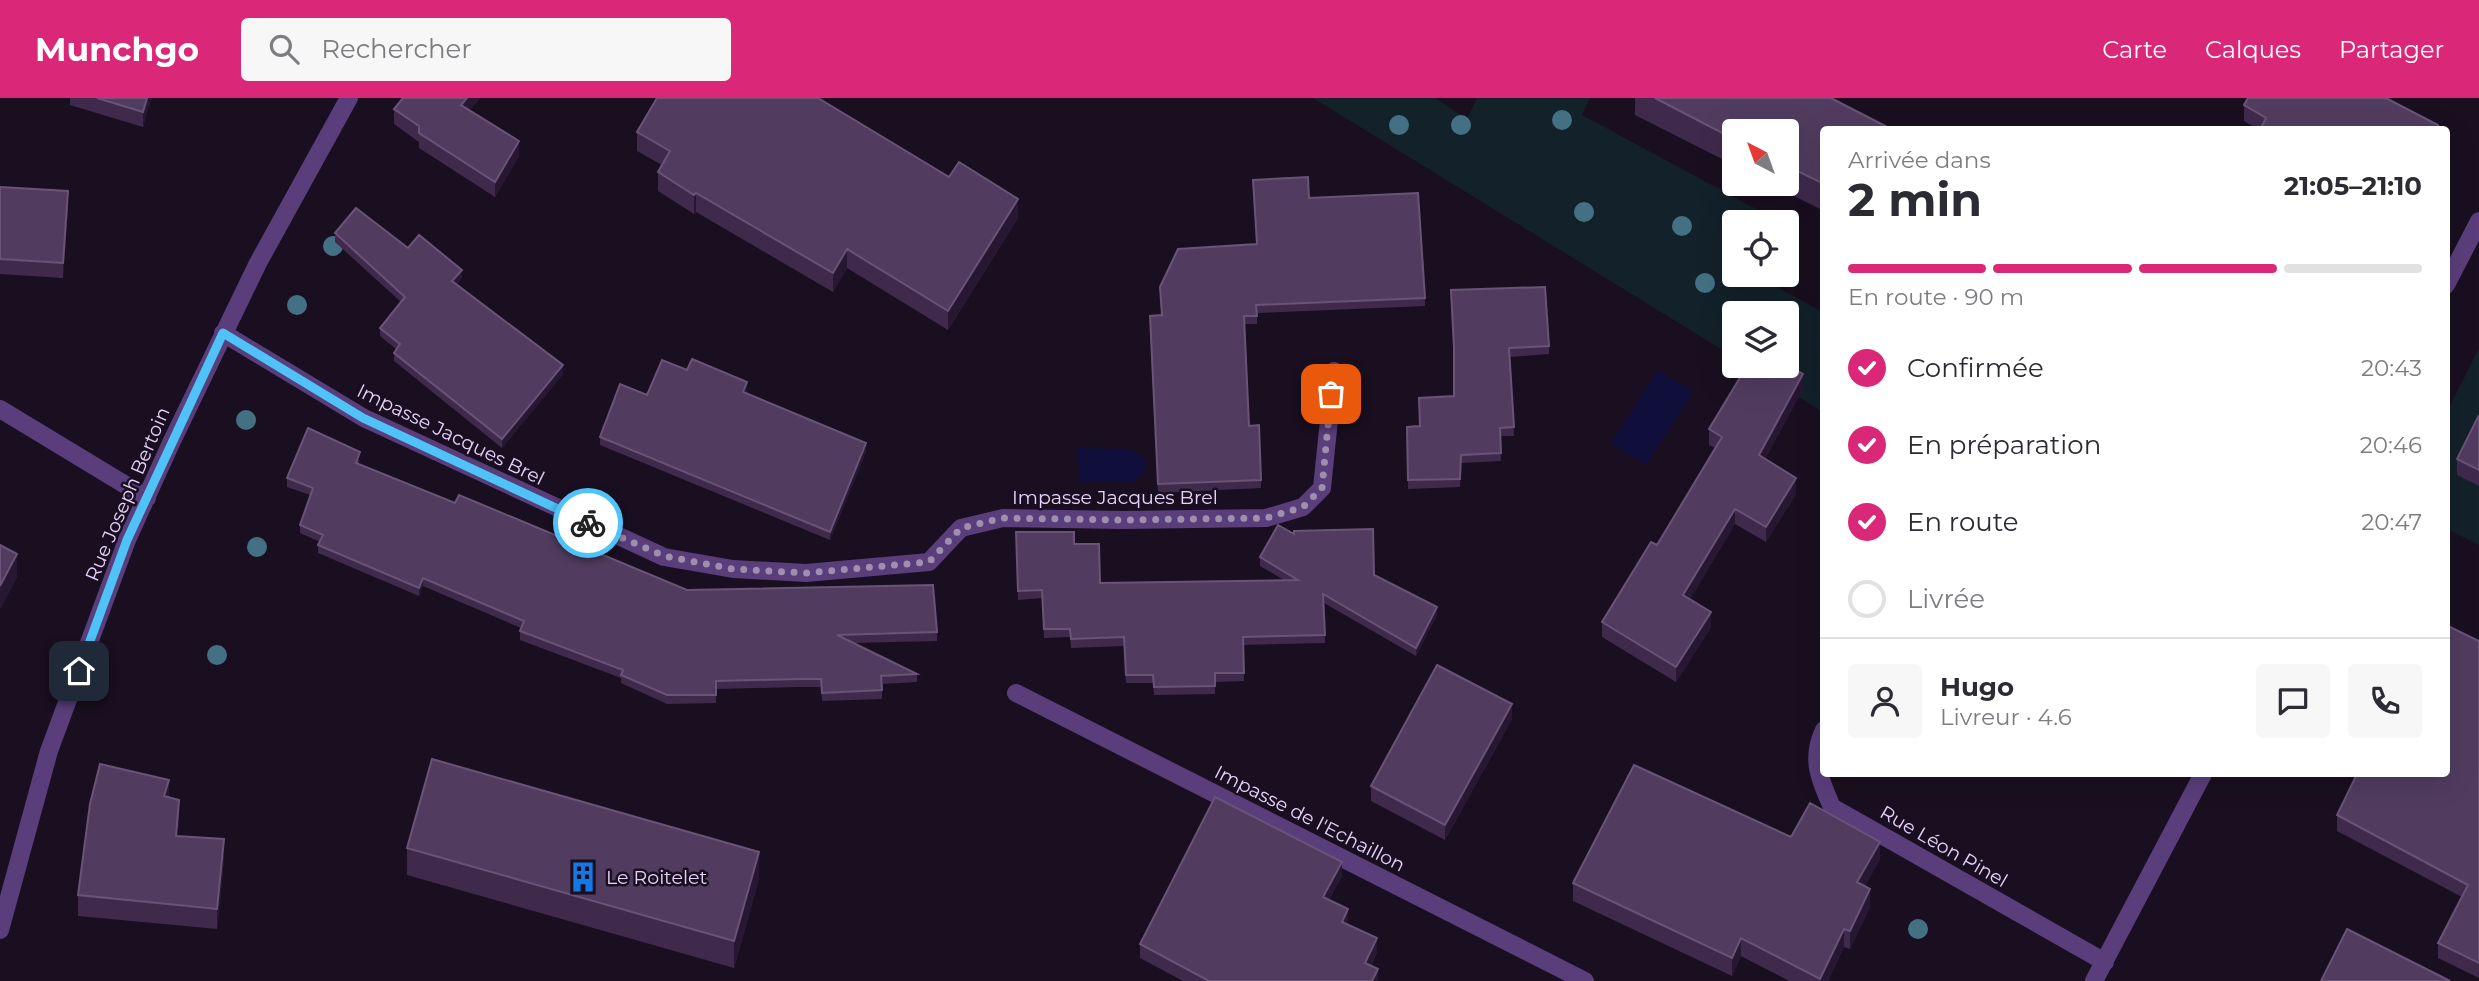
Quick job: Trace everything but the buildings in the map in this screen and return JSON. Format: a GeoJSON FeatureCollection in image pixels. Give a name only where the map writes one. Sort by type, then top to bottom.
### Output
{"type":"FeatureCollection","features":[{"type":"Feature","properties":{"kind":"street","name":"Rue Joseph Bertoin"},"geometry":{"type":"LineString","coordinates":[[0,930],[49,751],[96,620],[147,498],[258,263],[349,98]]}},
{"type":"Feature","properties":{"kind":"street"},"geometry":{"type":"LineString","coordinates":[[2450,277],[2479,221]]}},
{"type":"Feature","properties":{"kind":"street","name":"Impasse Jacques Brel"},"geometry":{"type":"LineString","coordinates":[[223,333],[363,418],[664,556],[733,569],[806,573],[929,562],[961,528],[1003,518],[1266,518],[1303,507],[1322,488],[1334,371]]}},
{"type":"Feature","properties":{"kind":"street"},"geometry":{"type":"LineString","coordinates":[[0,409],[147,498]]}},
{"type":"Feature","properties":{"kind":"street","name":"Impasse de l'Echaillon"},"geometry":{"type":"LineString","coordinates":[[1016,693],[1585,981]]}},
{"type":"Feature","properties":{"kind":"street","name":"Rue Léon Pinel"},"geometry":{"type":"LineString","coordinates":[[1820,740],[1815,753],[1820,780],[1832,807],[2105,962]]}},
{"type":"Feature","properties":{"kind":"street"},"geometry":{"type":"LineString","coordinates":[[2094,981],[2201,777]]}},
{"type":"Feature","properties":{"kind":"shaded area"},"geometry":{"type":"Polygon","coordinates":[[[1313,98],[1435,98],[1467,119],[1477,98],[1590,98],[1582,115],[1722,190],[1722,196],[1732,196],[1758,210],[1722,210],[1722,287],[1777,287],[1820,310],[1820,410],[1768,378],[1799,378],[1799,301],[1722,301],[1722,350],[1313,98]]]}},
{"type":"Feature","properties":{"kind":"shaded area"},"geometry":{"type":"Polygon","coordinates":[[[2479,348],[2479,545],[2450,530],[2450,406],[2479,348]]]}},
{"type":"Feature","properties":{"kind":"shaded area"},"geometry":{"type":"Polygon","coordinates":[[[1658,370],[1693,392],[1646,465],[1611,443],[1658,370]]]}},
{"type":"Feature","properties":{"kind":"shaded area"},"geometry":{"type":"Polygon","coordinates":[[[1078,448],[1133,449],[1133,452],[1143,456],[1146,468],[1134,482],[1079,481],[1078,448]]]}},
{"type":"Feature","properties":{"kind":"way so far"},"geometry":{"type":"LineString","coordinates":[[588,523],[664,556],[733,569],[806,573],[929,562],[961,528],[1003,518],[1266,518],[1303,507],[1322,488],[1331,394]]}},
{"type":"Feature","properties":{"kind":"place","name":"Le Roitelet"},"geometry":{"type":"Point","coordinates":[583,877]}},
{"type":"Feature","properties":{"kind":"route"},"geometry":{"type":"LineString","coordinates":[[79,671],[127,540],[223,333],[363,418],[588,523]]}}]}
